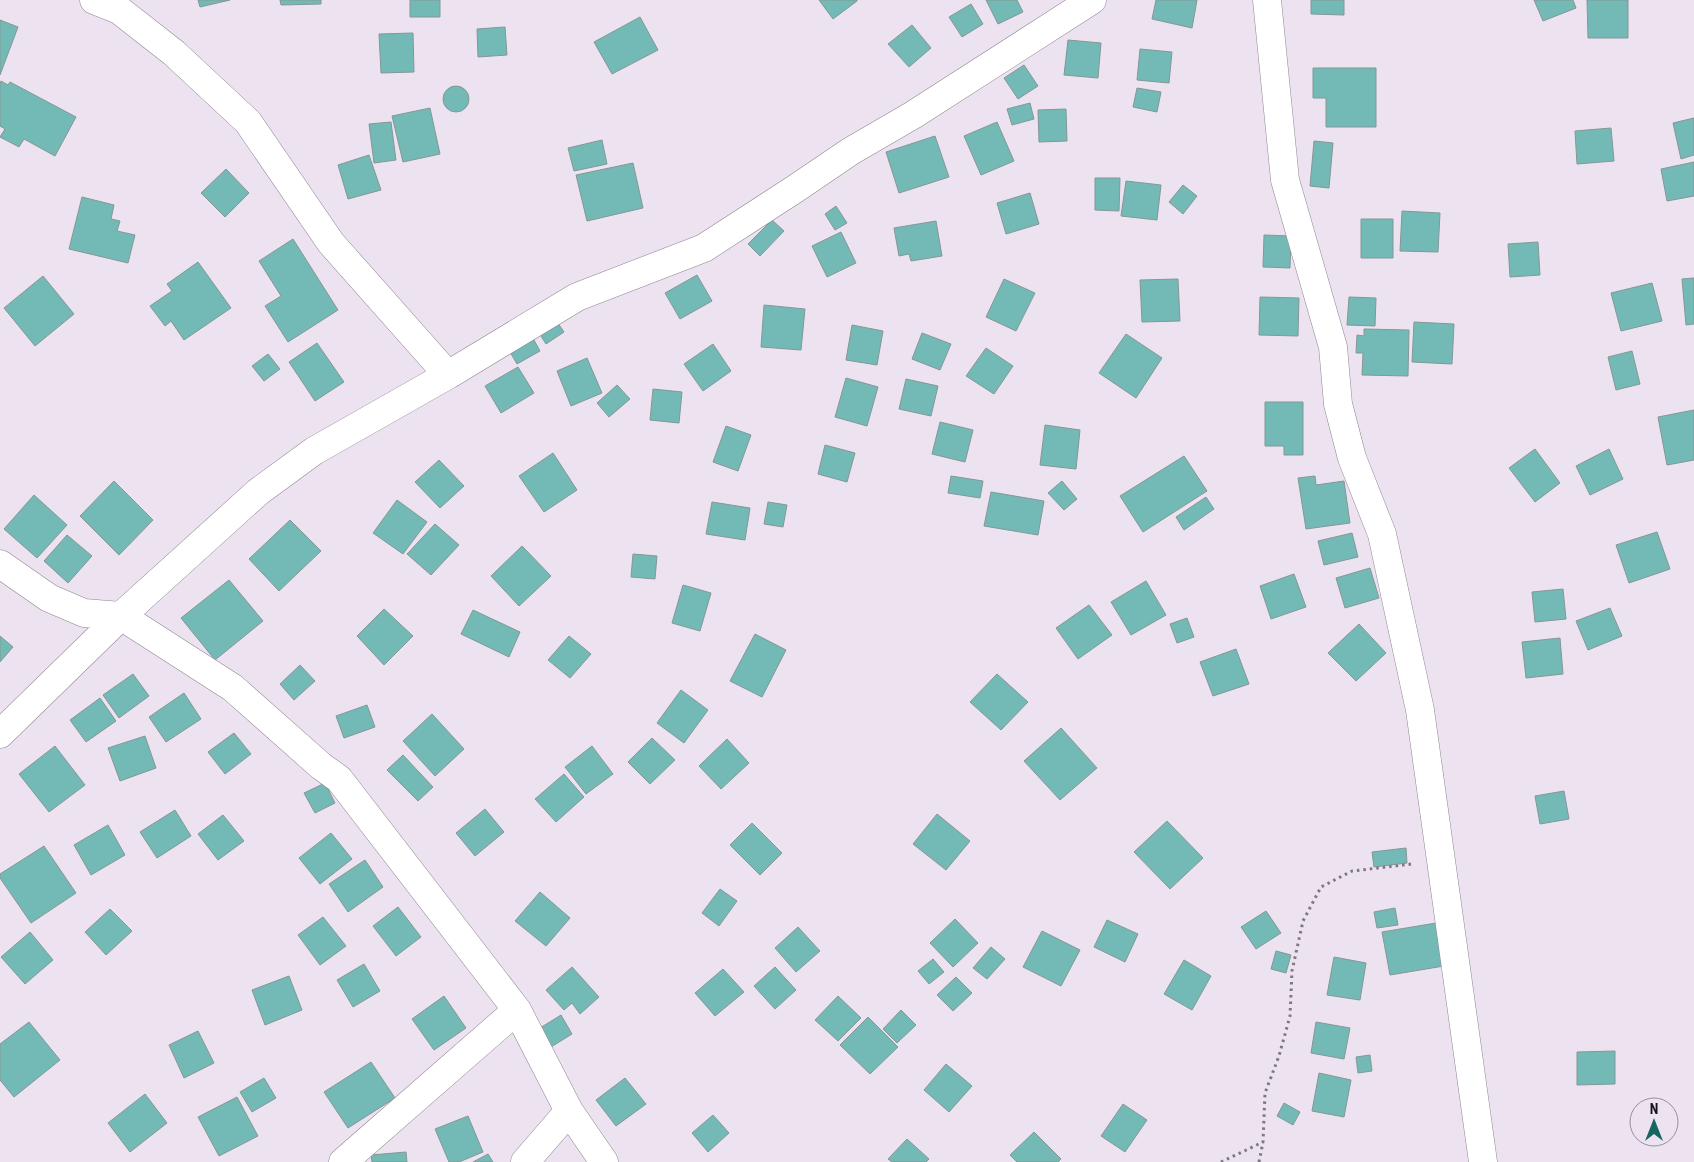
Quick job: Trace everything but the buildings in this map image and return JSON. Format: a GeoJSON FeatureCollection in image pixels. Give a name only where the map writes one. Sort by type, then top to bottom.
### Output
{"type":"FeatureCollection","features":[{"type":"Feature","properties":{"kind":"street"},"geometry":{"type":"LineString","coordinates":[[94,0],[119,10],[135,22],[174,53],[248,122],[330,243],[448,375]]}},
{"type":"Feature","properties":{"kind":"street"},"geometry":{"type":"LineString","coordinates":[[0,734],[121,616],[258,492],[314,451],[448,375],[577,297],[704,248],[851,150],[913,115],[1092,0]]}},
{"type":"Feature","properties":{"kind":"street"},"geometry":{"type":"LineString","coordinates":[[1267,0],[1285,180],[1333,347],[1338,404],[1352,458],[1382,534],[1420,710],[1483,1162]]}},
{"type":"Feature","properties":{"kind":"street"},"geometry":{"type":"LineString","coordinates":[[0,564],[49,598],[84,613],[121,616],[234,688],[321,766],[339,779],[517,1010],[569,1111],[604,1162]]}},
{"type":"Feature","properties":{"kind":"street"},"geometry":{"type":"LineString","coordinates":[[343,1162],[517,1010]]}},
{"type":"Feature","properties":{"kind":"street"},"geometry":{"type":"LineString","coordinates":[[525,1162],[569,1111]]}},
{"type":"Feature","properties":{"kind":"path"},"geometry":{"type":"LineString","coordinates":[[1259,1162],[1263,1142],[1265,1093],[1279,1056],[1290,1016],[1292,971],[1303,921],[1321,888],[1352,871],[1418,864],[1442,866]]}},
{"type":"Feature","properties":{"kind":"path"},"geometry":{"type":"LineString","coordinates":[[1221,1162],[1263,1142]]}}]}
